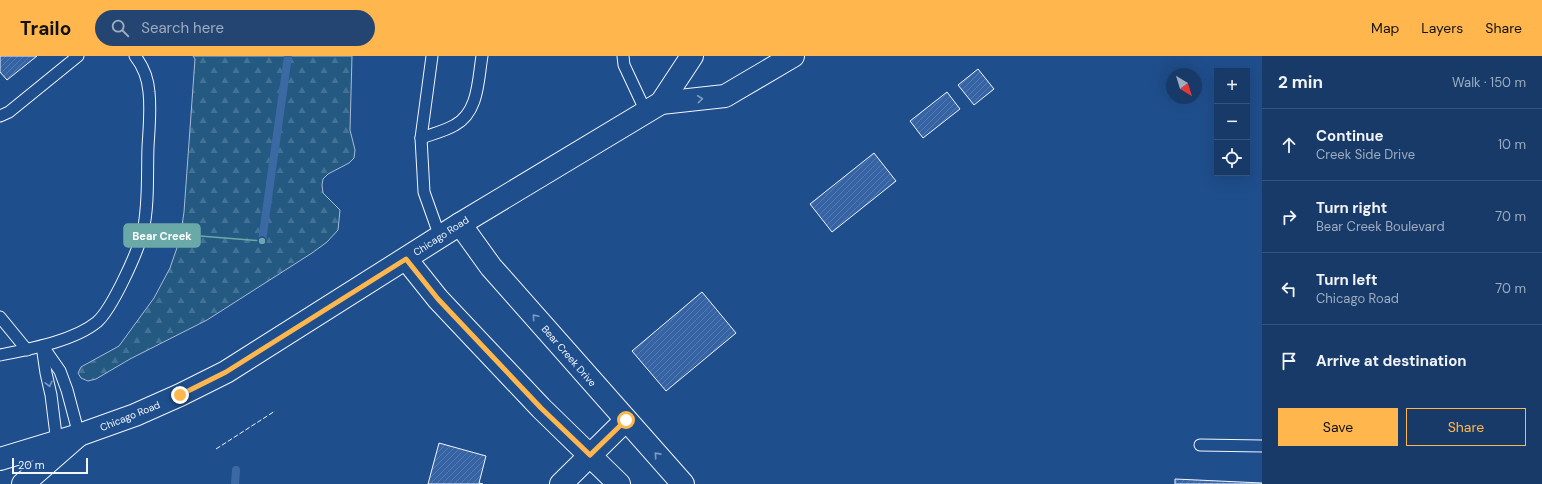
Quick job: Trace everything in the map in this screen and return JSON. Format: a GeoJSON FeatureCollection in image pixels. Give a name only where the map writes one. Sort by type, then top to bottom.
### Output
{"type":"FeatureCollection","features":[{"type":"Feature","properties":{"kind":"main road","name":"Chicago Road"},"geometry":{"type":"LineString","coordinates":[[654,108],[692,56]]}},
{"type":"Feature","properties":{"kind":"main road","name":"Chicago Road"},"geometry":{"type":"LineString","coordinates":[[0,459],[57,443],[135,415],[226,372],[460,224],[654,108],[725,96],[793,56]]}},
{"type":"Feature","properties":{"kind":"main road","name":"Bear Creek Drive"},"geometry":{"type":"LineString","coordinates":[[460,224],[492,267],[683,484]]}},
{"type":"Feature","properties":{"kind":"main road"},"geometry":{"type":"LineString","coordinates":[[406,259],[438,299],[541,408],[620,484]]}},
{"type":"Feature","properties":{"kind":"main road"},"geometry":{"type":"LineString","coordinates":[[560,484],[626,420]]}},
{"type":"Feature","properties":{"kind":"main road"},"geometry":{"type":"LineString","coordinates":[[23,484],[79,435]]}},
{"type":"Feature","properties":{"kind":"lane"},"geometry":{"type":"LineString","coordinates":[[0,116],[9,112],[78,56]]}},
{"type":"Feature","properties":{"kind":"lane"},"geometry":{"type":"LineString","coordinates":[[0,355],[42,346],[83,331],[96,323],[104,315],[126,274],[142,233],[145,218],[147,178],[149,92],[145,75],[135,56]]}},
{"type":"Feature","properties":{"kind":"lane"},"geometry":{"type":"LineString","coordinates":[[432,56],[420,138],[424,192],[440,237]]}},
{"type":"Feature","properties":{"kind":"lane"},"geometry":{"type":"LineString","coordinates":[[420,138],[456,125],[468,114],[475,100],[482,56]]}},
{"type":"Feature","properties":{"kind":"lane"},"geometry":{"type":"LineString","coordinates":[[623,56],[624,65],[654,108]]}},
{"type":"Feature","properties":{"kind":"lane"},"geometry":{"type":"LineString","coordinates":[[0,317],[27,350]]}},
{"type":"Feature","properties":{"kind":"lane"},"geometry":{"type":"LineString","coordinates":[[42,346],[60,371],[67,390],[79,435]]}},
{"type":"Feature","properties":{"kind":"lane"},"geometry":{"type":"LineString","coordinates":[[42,346],[51,395],[57,443]]}},
{"type":"Feature","properties":{"kind":"lane"},"geometry":{"type":"LineString","coordinates":[[1200,445],[1262,446]]}},
{"type":"Feature","properties":{"kind":"green space"},"geometry":{"type":"Polygon","coordinates":[[[193,56],[352,56],[350,130],[355,150],[354,158],[349,163],[328,174],[323,179],[322,185],[323,193],[340,210],[338,230],[327,242],[312,253],[207,320],[130,359],[96,379],[88,381],[81,378],[78,373],[81,367],[119,346],[154,298],[170,268],[180,239],[184,212],[195,59],[193,56]]]}},
{"type":"Feature","properties":{"kind":"building"},"geometry":{"type":"Polygon","coordinates":[[[0,56],[37,56],[7,80],[0,72],[0,56]]]}},
{"type":"Feature","properties":{"kind":"building"},"geometry":{"type":"Polygon","coordinates":[[[978,69],[994,89],[974,105],[958,85],[978,69]]]}},
{"type":"Feature","properties":{"kind":"building"},"geometry":{"type":"Polygon","coordinates":[[[947,92],[960,109],[923,138],[910,121],[947,92]]]}},
{"type":"Feature","properties":{"kind":"building"},"geometry":{"type":"Polygon","coordinates":[[[874,153],[896,181],[832,232],[810,204],[874,153]]]}},
{"type":"Feature","properties":{"kind":"building"},"geometry":{"type":"Polygon","coordinates":[[[702,292],[736,333],[666,391],[632,351],[702,292]]]}},
{"type":"Feature","properties":{"kind":"building"},"geometry":{"type":"Polygon","coordinates":[[[439,443],[486,456],[479,483],[483,484],[428,484],[439,443]]]}},
{"type":"Feature","properties":{"kind":"building"},"geometry":{"type":"Polygon","coordinates":[[[1175,479],[1262,483],[1262,484],[1175,484],[1175,479]]]}},
{"type":"Feature","properties":{"kind":"waterway"},"geometry":{"type":"LineString","coordinates":[[262,241],[288,56]]}},
{"type":"Feature","properties":{"kind":"waterway"},"geometry":{"type":"LineString","coordinates":[[235,484],[236,470]]}},
{"type":"Feature","properties":{"kind":"fence"},"geometry":{"type":"LineString","coordinates":[[216,449],[275,411]]}},
{"type":"Feature","properties":{"kind":"place","name":"Bear Creek"},"geometry":{"type":"Point","coordinates":[262,241]}},
{"type":"Feature","properties":{"kind":"route"},"geometry":{"type":"LineString","coordinates":[[180,395],[226,372],[406,259],[438,299],[541,408],[590,455],[626,420]]}}]}
